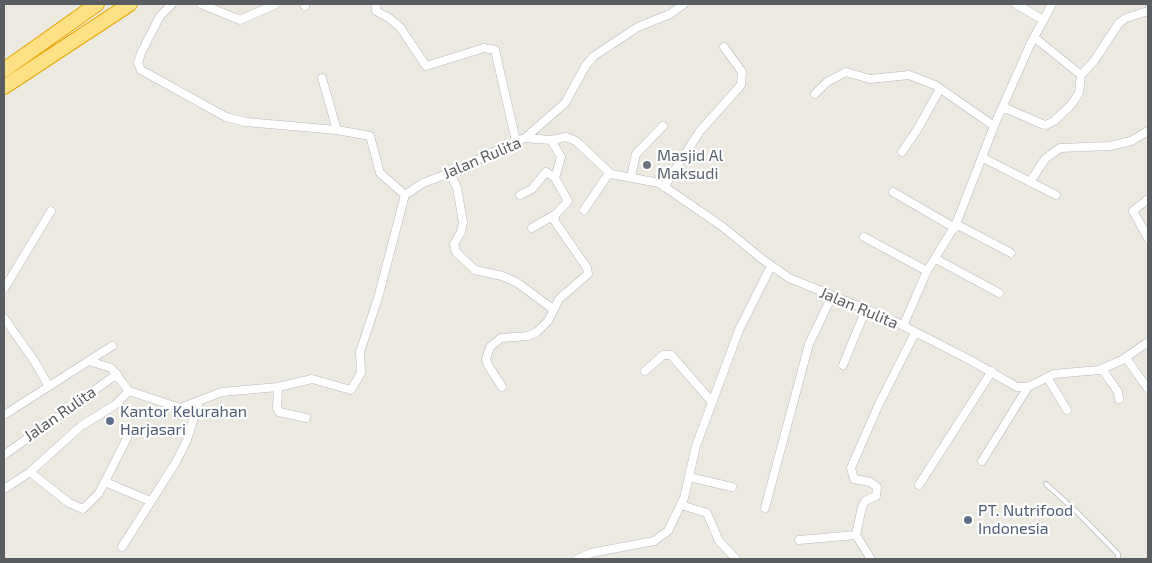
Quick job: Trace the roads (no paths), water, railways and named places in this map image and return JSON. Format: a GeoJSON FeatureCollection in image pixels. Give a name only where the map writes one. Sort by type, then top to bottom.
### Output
{"type":"FeatureCollection","features":[{"type":"Feature","properties":{"kind":"highway"},"geometry":{"type":"LineString","coordinates":[[4,70],[97,4]]}},
{"type":"Feature","properties":{"kind":"highway"},"geometry":{"type":"LineString","coordinates":[[4,87],[130,4]]}},
{"type":"Feature","properties":{"kind":"street"},"geometry":{"type":"LineString","coordinates":[[4,489],[30,472],[81,426],[115,404],[129,391],[180,408],[222,392],[278,387],[298,380],[315,379],[345,390],[354,388],[361,374],[361,347],[378,298],[405,195],[380,173],[370,136],[337,130],[246,122],[226,117],[141,70],[138,63],[141,53],[160,16],[172,4]]}},
{"type":"Feature","properties":{"kind":"street"},"geometry":{"type":"LineString","coordinates":[[201,4],[240,20],[276,4]]}},
{"type":"Feature","properties":{"kind":"street"},"geometry":{"type":"LineString","coordinates":[[376,4],[376,12],[389,18],[400,27],[426,66],[484,48],[495,50],[516,141]]}},
{"type":"Feature","properties":{"kind":"street"},"geometry":{"type":"LineString","coordinates":[[525,138],[565,103],[586,65],[594,56],[638,27],[670,14],[684,4]]}},
{"type":"Feature","properties":{"kind":"street"},"geometry":{"type":"LineString","coordinates":[[1016,4],[1043,20]]}},
{"type":"Feature","properties":{"kind":"street"},"geometry":{"type":"LineString","coordinates":[[903,326],[927,272],[956,226],[994,126],[1034,37],[1052,4]]}},
{"type":"Feature","properties":{"kind":"street"},"geometry":{"type":"LineString","coordinates":[[1003,107],[1042,124],[1050,124],[1071,105],[1079,93],[1081,75],[1119,23],[1126,18],[1148,12]]}},
{"type":"Feature","properties":{"kind":"street"},"geometry":{"type":"LineString","coordinates":[[1034,37],[1081,75]]}},
{"type":"Feature","properties":{"kind":"street"},"geometry":{"type":"LineString","coordinates":[[664,186],[700,131],[740,85],[742,72],[724,46]]}},
{"type":"Feature","properties":{"kind":"street"},"geometry":{"type":"LineString","coordinates":[[815,94],[827,82],[846,72],[870,79],[909,75],[925,80],[940,89],[994,126]]}},
{"type":"Feature","properties":{"kind":"street"},"geometry":{"type":"LineString","coordinates":[[322,78],[337,130]]}},
{"type":"Feature","properties":{"kind":"street"},"geometry":{"type":"LineString","coordinates":[[902,152],[940,89]]}},
{"type":"Feature","properties":{"kind":"street"},"geometry":{"type":"LineString","coordinates":[[631,177],[636,154],[663,126]]}},
{"type":"Feature","properties":{"kind":"street"},"geometry":{"type":"LineString","coordinates":[[1030,182],[1045,159],[1060,148],[1110,146],[1131,141],[1147,134]]}},
{"type":"Feature","properties":{"kind":"street","name":"Jalan Rulita"},"geometry":{"type":"LineString","coordinates":[[405,195],[423,183],[450,173],[516,141],[525,138],[551,140],[566,137],[574,140],[608,173],[648,179],[664,186],[723,227],[771,266],[802,284],[903,326],[992,371],[1013,385],[1028,387]]}},
{"type":"Feature","properties":{"kind":"street"},"geometry":{"type":"LineString","coordinates":[[551,140],[561,156],[555,178]]}},
{"type":"Feature","properties":{"kind":"street"},"geometry":{"type":"LineString","coordinates":[[983,158],[1056,195]]}},
{"type":"Feature","properties":{"kind":"street"},"geometry":{"type":"LineString","coordinates":[[520,195],[532,189],[546,172],[555,178],[568,201],[556,214],[532,228]]}},
{"type":"Feature","properties":{"kind":"street"},"geometry":{"type":"LineString","coordinates":[[450,173],[457,188],[463,222],[461,232],[454,244],[456,252],[474,270],[502,276],[516,282],[553,309]]}},
{"type":"Feature","properties":{"kind":"street"},"geometry":{"type":"LineString","coordinates":[[584,210],[608,173]]}},
{"type":"Feature","properties":{"kind":"street"},"geometry":{"type":"LineString","coordinates":[[893,192],[1011,253]]}},
{"type":"Feature","properties":{"kind":"street"},"geometry":{"type":"LineString","coordinates":[[1148,199],[1133,211],[1148,238]]}},
{"type":"Feature","properties":{"kind":"street"},"geometry":{"type":"LineString","coordinates":[[4,289],[51,211]]}},
{"type":"Feature","properties":{"kind":"street"},"geometry":{"type":"LineString","coordinates":[[502,387],[486,359],[490,347],[501,338],[533,334],[548,321],[561,297],[588,274],[587,268],[555,222],[556,214]]}},
{"type":"Feature","properties":{"kind":"street"},"geometry":{"type":"LineString","coordinates":[[864,238],[927,272]]}},
{"type":"Feature","properties":{"kind":"street"},"geometry":{"type":"LineString","coordinates":[[936,259],[999,293]]}},
{"type":"Feature","properties":{"kind":"street"},"geometry":{"type":"LineString","coordinates":[[578,559],[591,553],[654,541],[668,531],[680,505],[696,446],[739,330],[771,266]]}},
{"type":"Feature","properties":{"kind":"street"},"geometry":{"type":"LineString","coordinates":[[765,508],[809,344],[832,296]]}},
{"type":"Feature","properties":{"kind":"street"},"geometry":{"type":"LineString","coordinates":[[843,366],[866,309]]}},
{"type":"Feature","properties":{"kind":"street"},"geometry":{"type":"LineString","coordinates":[[4,318],[35,362],[48,386]]}},
{"type":"Feature","properties":{"kind":"street"},"geometry":{"type":"LineString","coordinates":[[871,559],[856,535],[865,501],[876,496],[878,492],[874,484],[854,479],[851,468],[878,406],[914,333]]}},
{"type":"Feature","properties":{"kind":"street"},"geometry":{"type":"LineString","coordinates":[[982,461],[1028,387],[1047,377],[1064,372],[1102,369],[1126,358],[1148,342]]}},
{"type":"Feature","properties":{"kind":"street"},"geometry":{"type":"LineString","coordinates":[[4,415],[112,346]]}},
{"type":"Feature","properties":{"kind":"street"},"geometry":{"type":"LineString","coordinates":[[645,371],[663,355],[671,355],[712,402]]}},
{"type":"Feature","properties":{"kind":"street"},"geometry":{"type":"LineString","coordinates":[[1126,358],[1148,389]]}},
{"type":"Feature","properties":{"kind":"street","name":"Jalan Rulita"},"geometry":{"type":"LineString","coordinates":[[89,362],[111,368],[129,391]]}},
{"type":"Feature","properties":{"kind":"street"},"geometry":{"type":"LineString","coordinates":[[1102,369],[1118,392],[1119,399]]}},
{"type":"Feature","properties":{"kind":"street"},"geometry":{"type":"LineString","coordinates":[[919,484],[992,371]]}},
{"type":"Feature","properties":{"kind":"street","name":"Jalan Rulita"},"geometry":{"type":"LineString","coordinates":[[4,454],[117,374]]}},
{"type":"Feature","properties":{"kind":"street"},"geometry":{"type":"LineString","coordinates":[[1047,377],[1066,410]]}},
{"type":"Feature","properties":{"kind":"street"},"geometry":{"type":"LineString","coordinates":[[278,387],[277,408],[279,412],[306,418]]}},
{"type":"Feature","properties":{"kind":"street"},"geometry":{"type":"LineString","coordinates":[[122,547],[182,451],[199,401]]}},
{"type":"Feature","properties":{"kind":"street"},"geometry":{"type":"LineString","coordinates":[[30,472],[81,510],[94,500],[127,438]]}},
{"type":"Feature","properties":{"kind":"street"},"geometry":{"type":"LineString","coordinates":[[689,477],[732,487]]}},
{"type":"Feature","properties":{"kind":"street"},"geometry":{"type":"LineString","coordinates":[[105,482],[150,501]]}},
{"type":"Feature","properties":{"kind":"street"},"geometry":{"type":"LineString","coordinates":[[680,505],[707,513],[719,540],[736,559]]}},
{"type":"Feature","properties":{"kind":"street"},"geometry":{"type":"LineString","coordinates":[[799,540],[856,535]]}},
{"type":"Feature","properties":{"kind":"lane"},"geometry":{"type":"LineString","coordinates":[[1046,484],[1077,512],[1118,554],[1118,559]]}},
{"type":"Feature","properties":{"kind":"place","name":"Masjid Al Maksudi"},"geometry":{"type":"Point","coordinates":[647,165]}},
{"type":"Feature","properties":{"kind":"place","name":"Kantor Kelurahan Harjasari"},"geometry":{"type":"Point","coordinates":[110,421]}},
{"type":"Feature","properties":{"kind":"place","name":"PT. Nutrifood Indonesia"},"geometry":{"type":"Point","coordinates":[968,520]}}]}
